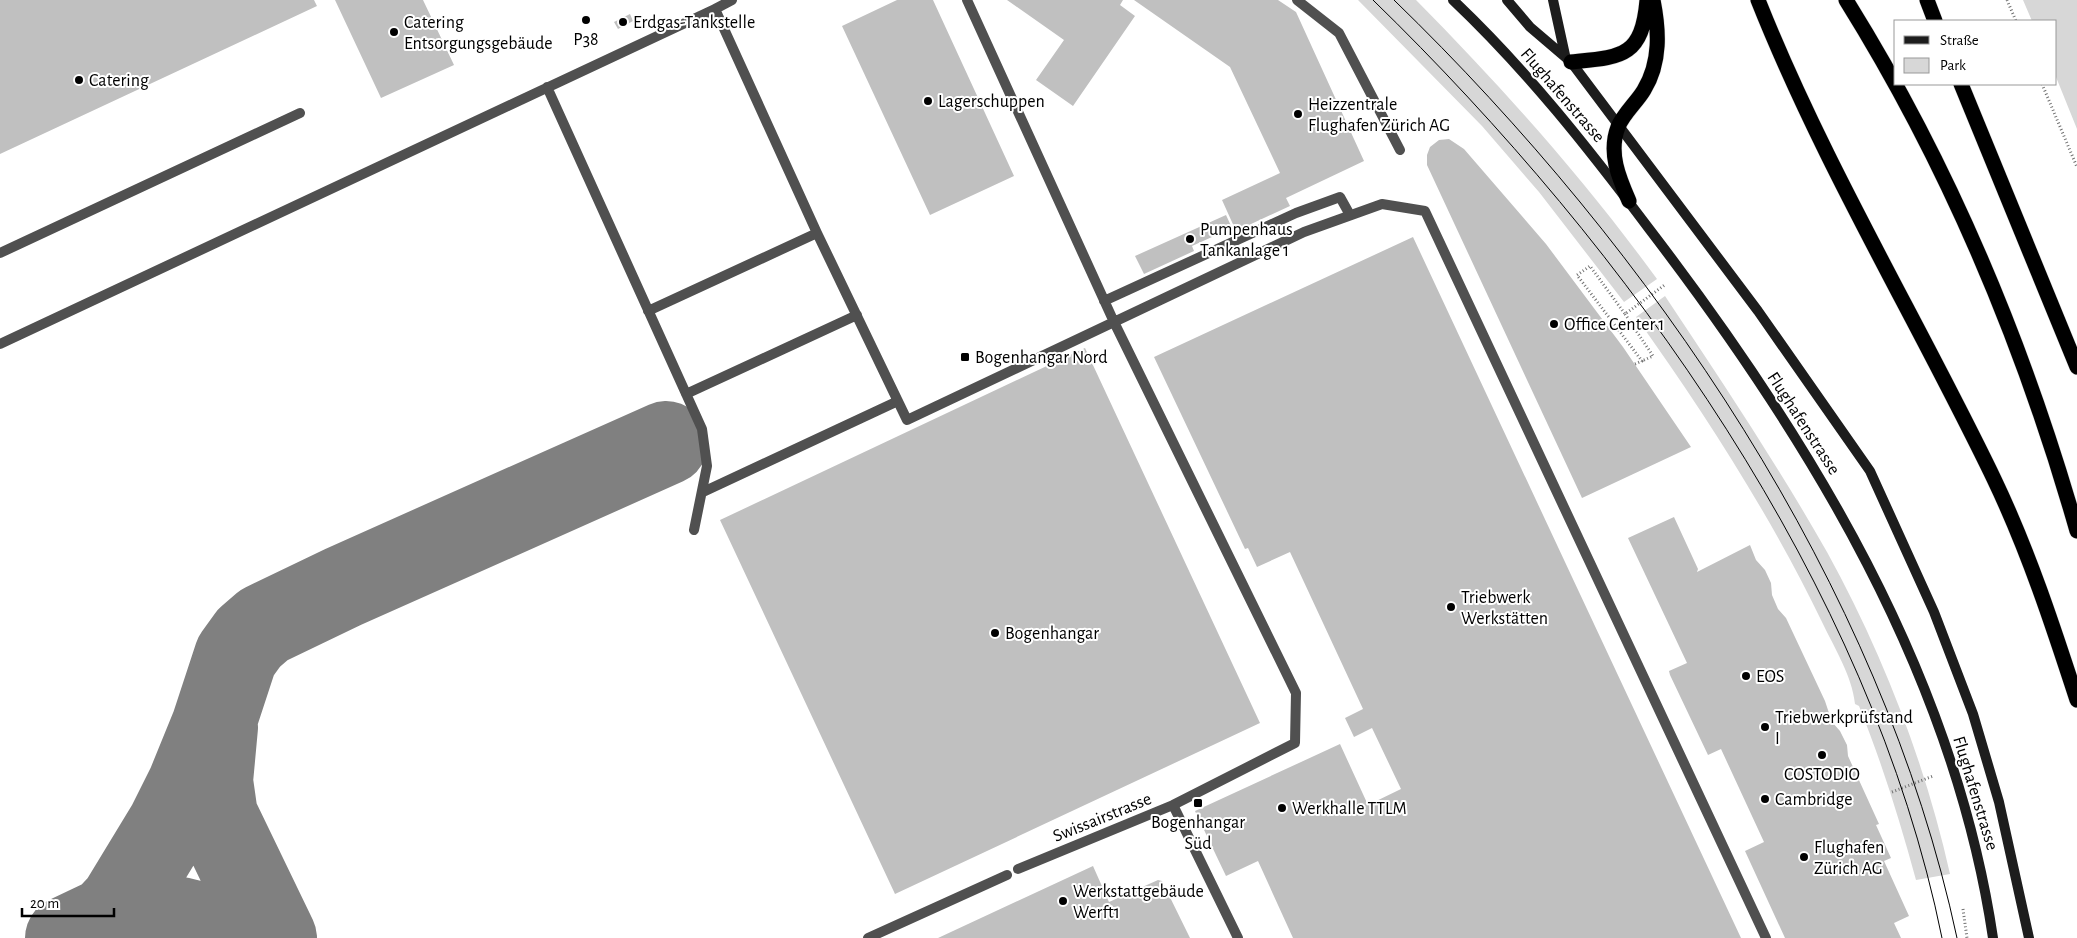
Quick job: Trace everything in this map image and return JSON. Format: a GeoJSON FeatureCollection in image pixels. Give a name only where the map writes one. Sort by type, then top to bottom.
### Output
{"type":"FeatureCollection","features":[{"type":"Feature","properties":{"kind":"highway"},"geometry":{"type":"LineString","coordinates":[[1568,58],[1616,57],[1629,49],[1640,34],[1647,0]]}},
{"type":"Feature","properties":{"kind":"highway"},"geometry":{"type":"LineString","coordinates":[[1629,201],[1620,179],[1614,156],[1618,126],[1645,89],[1653,69],[1658,41],[1652,0]]}},
{"type":"Feature","properties":{"kind":"highway"},"geometry":{"type":"LineString","coordinates":[[1758,0],[1791,78],[1995,482],[2051,620],[2077,700]]}},
{"type":"Feature","properties":{"kind":"highway"},"geometry":{"type":"LineString","coordinates":[[1846,0],[1894,82]]}},
{"type":"Feature","properties":{"kind":"highway"},"geometry":{"type":"LineString","coordinates":[[1927,0],[1935,20]]}},
{"type":"Feature","properties":{"kind":"highway"},"geometry":{"type":"LineString","coordinates":[[1896,85],[1953,195],[2013,336],[2033,390],[2077,531]]}},
{"type":"Feature","properties":{"kind":"highway"},"geometry":{"type":"LineString","coordinates":[[1961,85],[2077,368]]}},
{"type":"Feature","properties":{"kind":"main road","name":"Flughafenstrasse"},"geometry":{"type":"LineString","coordinates":[[1453,0],[1484,30],[1573,128],[1629,201],[1689,280],[1760,383],[1832,498],[1890,607],[1937,722],[1966,807],[1983,879],[1993,938]]}},
{"type":"Feature","properties":{"kind":"main road"},"geometry":{"type":"LineString","coordinates":[[1507,0],[1530,27],[1568,58]]}},
{"type":"Feature","properties":{"kind":"main road"},"geometry":{"type":"LineString","coordinates":[[1553,0],[1568,58]]}},
{"type":"Feature","properties":{"kind":"main road","name":"Flughafenstrasse"},"geometry":{"type":"LineString","coordinates":[[1568,58],[1758,310],[1870,471],[1934,612],[1974,714],[1999,802],[2029,938]]}},
{"type":"Feature","properties":{"kind":"lane"},"geometry":{"type":"LineString","coordinates":[[0,344],[732,0]]}},
{"type":"Feature","properties":{"kind":"lane"},"geometry":{"type":"LineString","coordinates":[[966,0],[1104,301],[1296,693],[1295,743],[1173,805]]}},
{"type":"Feature","properties":{"kind":"lane"},"geometry":{"type":"LineString","coordinates":[[1297,0],[1338,33],[1400,150]]}},
{"type":"Feature","properties":{"kind":"lane"},"geometry":{"type":"LineString","coordinates":[[715,8],[817,234],[907,420],[1304,232],[1382,204],[1425,211],[1766,938]]}},
{"type":"Feature","properties":{"kind":"lane"},"geometry":{"type":"LineString","coordinates":[[547,87],[702,429],[707,466],[694,530]]}},
{"type":"Feature","properties":{"kind":"lane"},"geometry":{"type":"LineString","coordinates":[[0,253],[300,114]]}},
{"type":"Feature","properties":{"kind":"lane"},"geometry":{"type":"LineString","coordinates":[[1104,301],[1305,210],[1340,197],[1350,215]]}},
{"type":"Feature","properties":{"kind":"lane"},"geometry":{"type":"LineString","coordinates":[[648,311],[817,234]]}},
{"type":"Feature","properties":{"kind":"lane"},"geometry":{"type":"LineString","coordinates":[[686,394],[856,315]]}},
{"type":"Feature","properties":{"kind":"lane"},"geometry":{"type":"LineString","coordinates":[[703,492],[898,401]]}},
{"type":"Feature","properties":{"kind":"lane","name":"Swissairstrasse"},"geometry":{"type":"LineString","coordinates":[[1018,869],[1173,805],[1238,938]]}},
{"type":"Feature","properties":{"kind":"lane"},"geometry":{"type":"LineString","coordinates":[[868,938],[1007,875]]}},
{"type":"Feature","properties":{"kind":"path"},"geometry":{"type":"LineString","coordinates":[[2008,0],[2016,20]]}},
{"type":"Feature","properties":{"kind":"path"},"geometry":{"type":"LineString","coordinates":[[2042,85],[2077,167]]}},
{"type":"Feature","properties":{"kind":"path"},"geometry":{"type":"LineString","coordinates":[[1635,364],[1642,361],[1653,356],[1590,266],[1577,275],[1642,361]]}},
{"type":"Feature","properties":{"kind":"path"},"geometry":{"type":"LineString","coordinates":[[1625,314],[1668,283],[1663,276]]}},
{"type":"Feature","properties":{"kind":"path"},"geometry":{"type":"LineString","coordinates":[[1892,792],[1935,776],[1932,767]]}},
{"type":"Feature","properties":{"kind":"path"},"geometry":{"type":"LineString","coordinates":[[1962,899],[1967,938]]}},
{"type":"Feature","properties":{"kind":"green space"},"geometry":{"type":"Polygon","coordinates":[[[1358,0],[1416,0],[1542,135],[1601,206],[1657,279],[1624,302],[1539,192],[1482,126],[1358,0]]]}},
{"type":"Feature","properties":{"kind":"green space"},"geometry":{"type":"Polygon","coordinates":[[[2023,0],[2077,0],[2077,129],[2057,79],[2057,20],[2032,20],[2023,0]]]}},
{"type":"Feature","properties":{"kind":"green space"},"geometry":{"type":"Polygon","coordinates":[[[1665,296],[1769,454],[1827,552],[1847,590],[1883,668],[1915,749],[1940,832],[1950,874],[1916,880],[1883,771],[1859,706],[1855,704],[1847,673],[1838,653],[1782,544],[1736,466],[1636,317],[1665,296]]]}},
{"type":"Feature","properties":{"kind":"building","name":"Catering"},"geometry":{"type":"Polygon","coordinates":[[[0,0],[314,0],[317,6],[0,154],[0,0]]]}},
{"type":"Feature","properties":{"kind":"building","name":"Catering Entsorgungsgebäude"},"geometry":{"type":"Polygon","coordinates":[[[335,0],[423,0],[454,65],[381,98],[335,0]]]}},
{"type":"Feature","properties":{"kind":"building","name":"Lagerschuppen"},"geometry":{"type":"Polygon","coordinates":[[[897,0],[933,0],[1014,176],[930,215],[842,26],[897,0]]]}},
{"type":"Feature","properties":{"kind":"building"},"geometry":{"type":"Polygon","coordinates":[[[1007,0],[1123,0],[1120,5],[1135,16],[1073,106],[1036,80],[1064,40],[1007,0]]]}},
{"type":"Feature","properties":{"kind":"building","name":"Heizzentrale Flughafen Zürich AG"},"geometry":{"type":"Polygon","coordinates":[[[1134,0],[1278,0],[1296,12],[1364,161],[1286,198],[1290,206],[1236,231],[1222,200],[1280,173],[1230,67],[1134,0]]]}},
{"type":"Feature","properties":{"kind":"building","name":"Erdgas-Tankstelle"},"geometry":{"type":"Polygon","coordinates":[[[630,14],[633,21],[618,29],[614,22],[630,14]]]}},
{"type":"Feature","properties":{"kind":"building","name":"Office Center 1"},"geometry":{"type":"Polygon","coordinates":[[[1449,139],[1464,149],[1546,244],[1623,347],[1691,447],[1582,498],[1427,165],[1427,155],[1430,147],[1439,140],[1449,139]]]}},
{"type":"Feature","properties":{"kind":"building","name":"Pumpenhaus Tankanlage 1"},"geometry":{"type":"Polygon","coordinates":[[[1226,215],[1232,228],[1192,246],[1194,251],[1144,274],[1135,256],[1226,215]]]}},
{"type":"Feature","properties":{"kind":"building","name":"Triebwerk Werkstätten"},"geometry":{"type":"Polygon","coordinates":[[[1413,237],[1741,938],[1293,938],[1258,861],[1226,876],[1195,811],[1340,744],[1368,805],[1401,789],[1372,728],[1354,737],[1345,718],[1363,709],[1290,552],[1257,567],[1248,548],[1245,549],[1154,357],[1413,237]]]}},
{"type":"Feature","properties":{"kind":"building","name":"Bogenhangar"},"geometry":{"type":"Polygon","coordinates":[[[1085,348],[1260,723],[895,894],[720,520],[1085,348]]]}},
{"type":"Feature","properties":{"kind":"building","name":"Triebwerkprüfstand I"},"geometry":{"type":"Polygon","coordinates":[[[1674,517],[1698,569],[1697,572],[1750,545],[1756,560],[1765,570],[1771,583],[1772,595],[1778,609],[1786,618],[1825,701],[1832,722],[1840,731],[1847,745],[1848,756],[1879,824],[1876,825],[1891,858],[1884,861],[1909,916],[1894,923],[1901,938],[1785,938],[1745,851],[1764,842],[1721,749],[1708,755],[1670,675],[1669,671],[1687,663],[1628,538],[1674,517]]]}},
{"type":"Feature","properties":{"kind":"building","name":"Werkstattgebäude Werft1"},"geometry":{"type":"Polygon","coordinates":[[[1093,866],[1109,902],[1158,880],[1162,881],[1190,938],[938,938],[1093,866]]]}},
{"type":"Feature","properties":{"kind":"taxiway"},"geometry":{"type":"LineString","coordinates":[[67,938],[107,919],[121,904],[169,825],[189,785],[213,726],[236,656],[249,638],[264,625],[343,587],[666,443]]}},
{"type":"Feature","properties":{"kind":"taxiway"},"geometry":{"type":"LineString","coordinates":[[216,727],[211,781],[216,816],[275,938]]}},
{"type":"Feature","properties":{"kind":"taxiway"},"geometry":{"type":"LineString","coordinates":[[68,938],[109,923],[148,916],[168,917],[187,921],[228,938]]}},
{"type":"Feature","properties":{"kind":"tram line"},"geometry":{"type":"LineString","coordinates":[[1373,0],[1468,97],[1560,202],[1647,313],[1726,429],[1798,551],[1859,677],[1907,806],[1942,938]]}},
{"type":"Feature","properties":{"kind":"tram line"},"geometry":{"type":"LineString","coordinates":[[1394,0],[1489,98],[1580,202],[1665,313],[1744,430],[1813,551],[1873,677],[1922,806],[1957,938]]}},
{"type":"Feature","properties":{"kind":"place","name":"P38"},"geometry":{"type":"Point","coordinates":[586,20]}},
{"type":"Feature","properties":{"kind":"place","name":"Erdgas-Tankstelle"},"geometry":{"type":"Point","coordinates":[623,22]}},
{"type":"Feature","properties":{"kind":"place","name":"Catering Entsorgungsgebäude"},"geometry":{"type":"Point","coordinates":[394,32]}},
{"type":"Feature","properties":{"kind":"place","name":"Catering"},"geometry":{"type":"Point","coordinates":[79,80]}},
{"type":"Feature","properties":{"kind":"place","name":"Lagerschuppen"},"geometry":{"type":"Point","coordinates":[928,101]}},
{"type":"Feature","properties":{"kind":"place","name":"Heizzentrale Flughafen Zürich AG"},"geometry":{"type":"Point","coordinates":[1298,114]}},
{"type":"Feature","properties":{"kind":"place","name":"Pumpenhaus Tankanlage 1"},"geometry":{"type":"Point","coordinates":[1190,239]}},
{"type":"Feature","properties":{"kind":"place","name":"Office Center 1"},"geometry":{"type":"Point","coordinates":[1554,324]}},
{"type":"Feature","properties":{"kind":"place","name":"Bogenhangar Nord"},"geometry":{"type":"Point","coordinates":[965,357]}},
{"type":"Feature","properties":{"kind":"place","name":"Triebwerk Werkstätten"},"geometry":{"type":"Point","coordinates":[1451,607]}},
{"type":"Feature","properties":{"kind":"place","name":"Bogenhangar"},"geometry":{"type":"Point","coordinates":[995,633]}},
{"type":"Feature","properties":{"kind":"place","name":"EOS"},"geometry":{"type":"Point","coordinates":[1746,676]}},
{"type":"Feature","properties":{"kind":"place","name":"Triebwerkprüfstand I"},"geometry":{"type":"Point","coordinates":[1765,727]}},
{"type":"Feature","properties":{"kind":"place","name":"COSTODIO"},"geometry":{"type":"Point","coordinates":[1822,755]}},
{"type":"Feature","properties":{"kind":"place","name":"Cambridge"},"geometry":{"type":"Point","coordinates":[1765,799]}},
{"type":"Feature","properties":{"kind":"place","name":"Bogenhangar Süd"},"geometry":{"type":"Point","coordinates":[1198,803]}},
{"type":"Feature","properties":{"kind":"place","name":"Werkhalle TTLM"},"geometry":{"type":"Point","coordinates":[1282,808]}},
{"type":"Feature","properties":{"kind":"place","name":"Flughafen Zürich AG"},"geometry":{"type":"Point","coordinates":[1804,857]}},
{"type":"Feature","properties":{"kind":"place","name":"Werkstattgebäude Werft1"},"geometry":{"type":"Point","coordinates":[1063,901]}}]}
